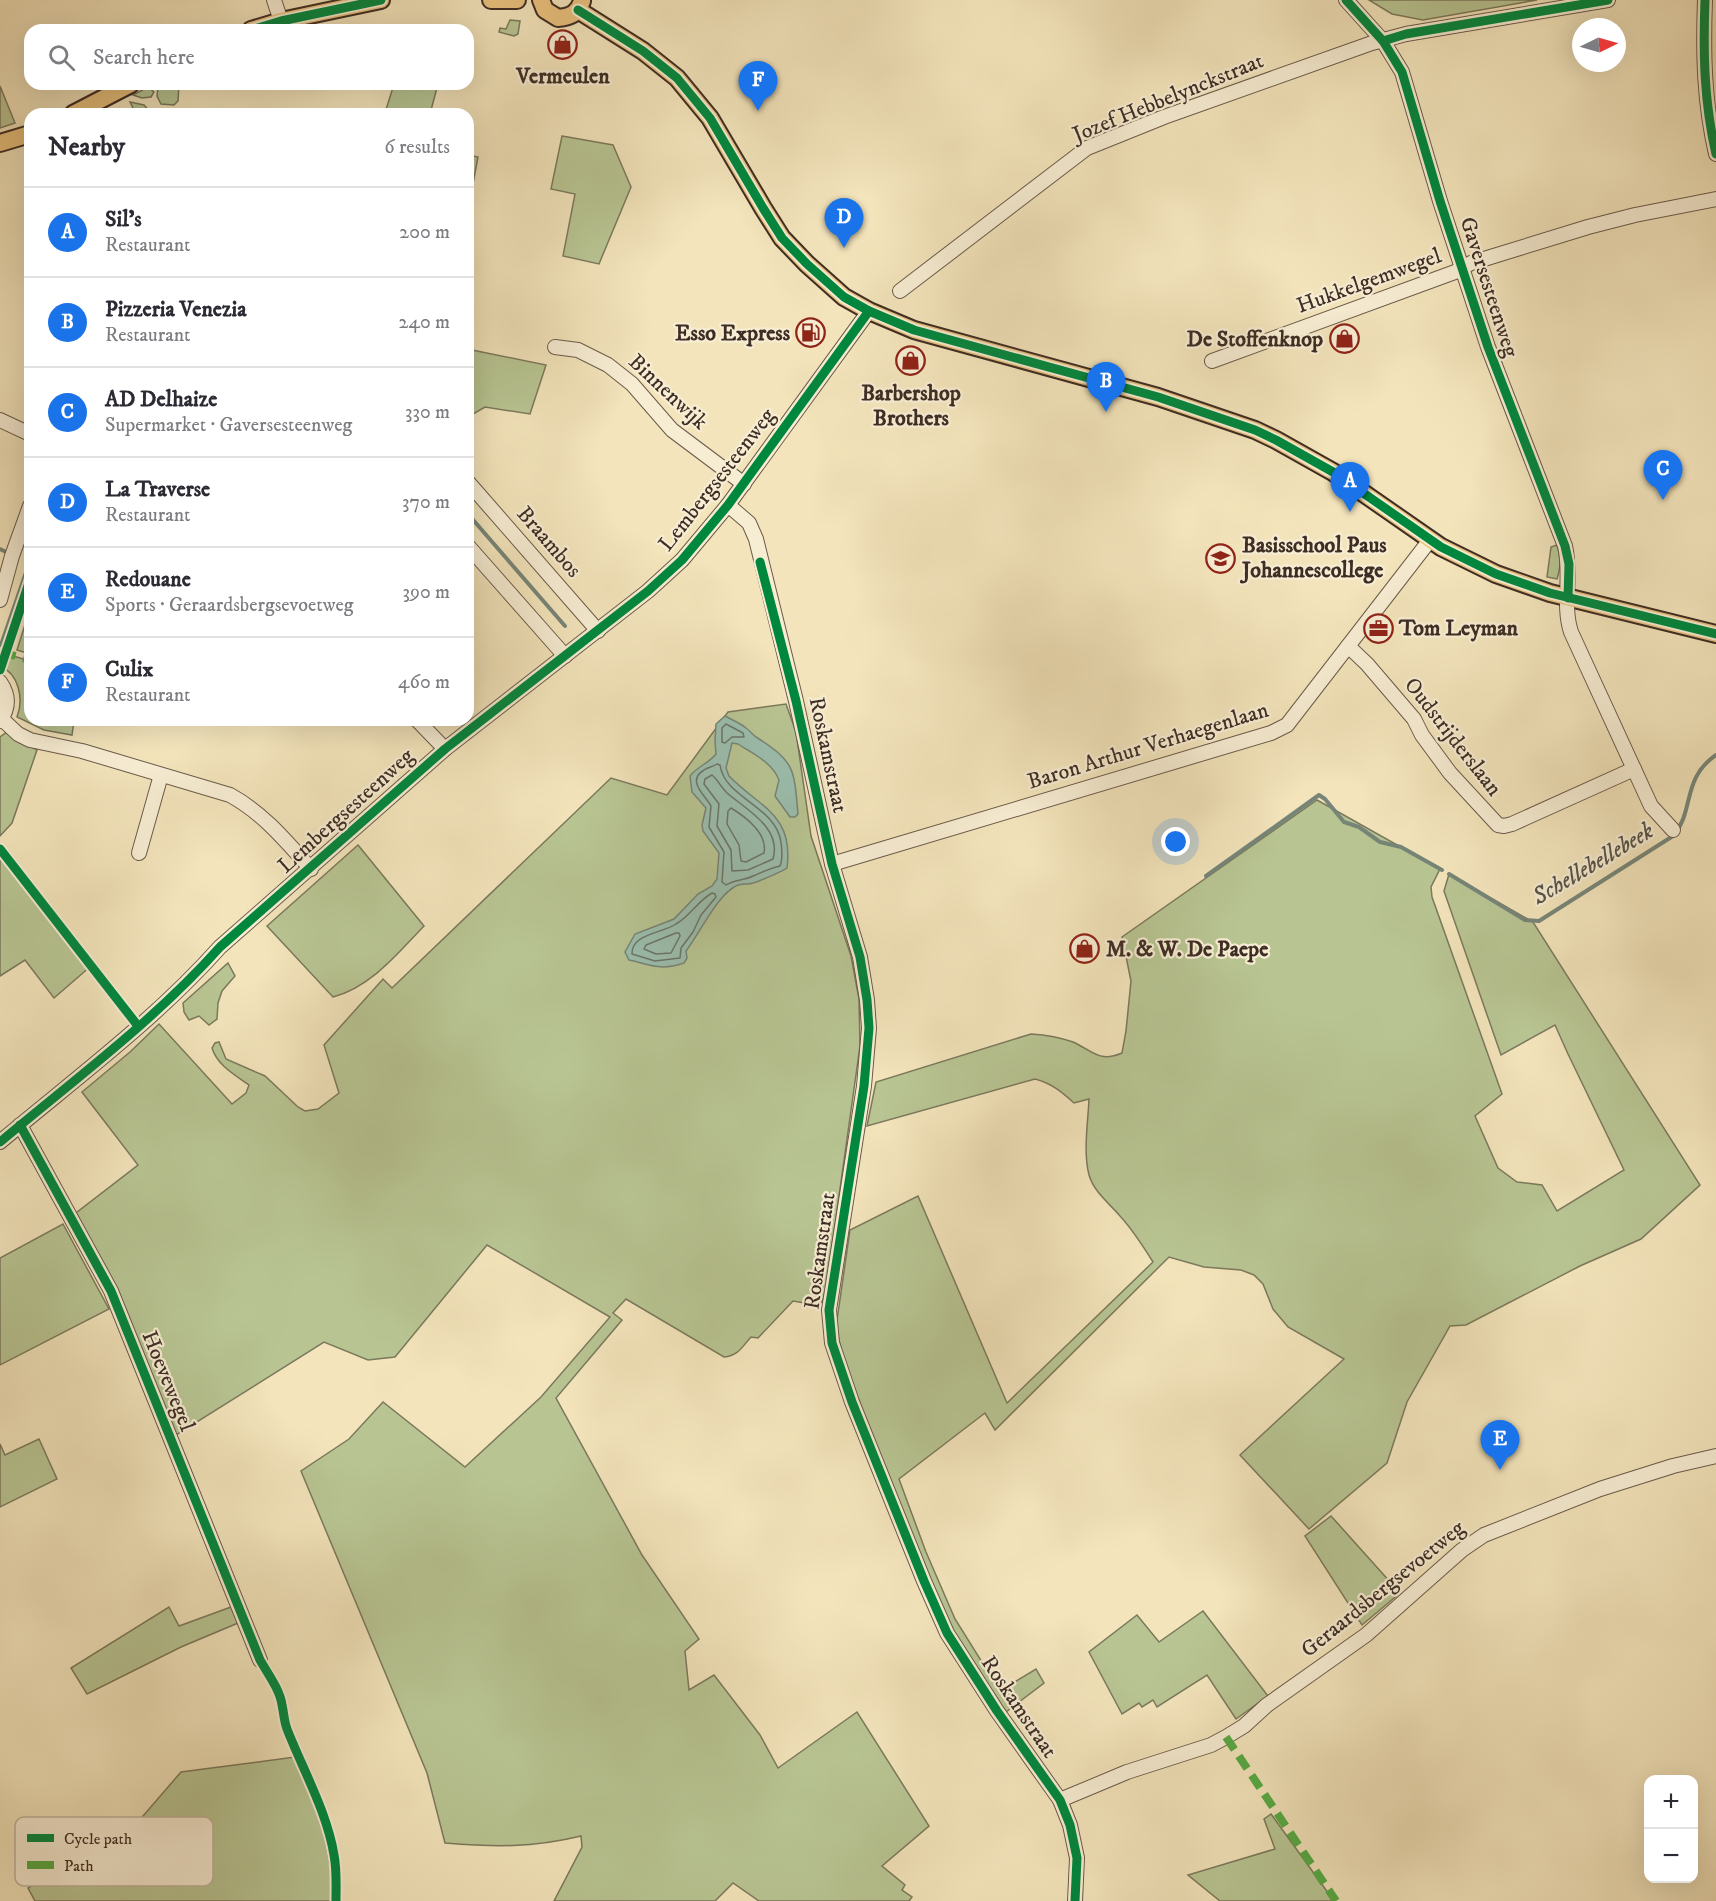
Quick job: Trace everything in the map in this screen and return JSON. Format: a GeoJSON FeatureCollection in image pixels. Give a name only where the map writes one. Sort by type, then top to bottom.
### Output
{"type":"FeatureCollection","features":[{"type":"Feature","properties":{"kind":"main road"},"geometry":{"type":"LineString","coordinates":[[271,24],[381,0]]}},
{"type":"Feature","properties":{"kind":"main road"},"geometry":{"type":"LineString","coordinates":[[491,0],[517,0]]}},
{"type":"Feature","properties":{"kind":"main road"},"geometry":{"type":"LineString","coordinates":[[541,0],[545,10],[558,18],[566,18],[580,5],[677,78],[711,118],[782,238],[844,297],[869,311],[914,330],[1158,397],[1255,430],[1317,462],[1430,540],[1496,574],[1568,598],[1716,634]]}},
{"type":"Feature","properties":{"kind":"main road"},"geometry":{"type":"LineString","coordinates":[[85,108],[119,90]]}},
{"type":"Feature","properties":{"kind":"main road"},"geometry":{"type":"LineString","coordinates":[[0,143],[24,136]]}},
{"type":"Feature","properties":{"kind":"street"},"geometry":{"type":"LineString","coordinates":[[274,0],[281,21]]}},
{"type":"Feature","properties":{"kind":"street","name":"Gaversesteenweg"},"geometry":{"type":"LineString","coordinates":[[1346,0],[1383,40],[1402,72],[1461,268],[1488,347],[1565,546],[1569,564],[1567,620],[1571,632],[1651,806],[1673,830]]}},
{"type":"Feature","properties":{"kind":"street","name":"Jozef Hebbelynckstraat"},"geometry":{"type":"LineString","coordinates":[[900,291],[1087,148],[1164,117],[1345,51],[1383,40],[1406,34],[1608,0]]}},
{"type":"Feature","properties":{"kind":"street"},"geometry":{"type":"LineString","coordinates":[[1705,0],[1703,58],[1705,92],[1716,153]]}},
{"type":"Feature","properties":{"kind":"street","name":"Hukkelgemwegel"},"geometry":{"type":"LineString","coordinates":[[1212,361],[1422,284],[1471,263],[1588,227],[1716,199]]}},
{"type":"Feature","properties":{"kind":"street","name":"Lembergsesteenweg"},"geometry":{"type":"LineString","coordinates":[[0,1142],[104,1056],[189,979],[220,947],[445,749],[598,631],[682,560],[728,506],[869,311]]}},
{"type":"Feature","properties":{"kind":"street","name":"Binnenwijk"},"geometry":{"type":"LineString","coordinates":[[555,347],[578,350],[608,365],[632,384],[672,430],[744,484]]}},
{"type":"Feature","properties":{"kind":"street"},"geometry":{"type":"LineString","coordinates":[[0,420],[24,431]]}},
{"type":"Feature","properties":{"kind":"street","name":"Braambos"},"geometry":{"type":"LineString","coordinates":[[474,489],[598,631]]}},
{"type":"Feature","properties":{"kind":"street","name":"Roskamstraat"},"geometry":{"type":"LineString","coordinates":[[728,506],[749,523],[756,539],[799,711],[832,864],[860,957],[867,1000],[869,1028],[864,1086],[830,1310],[832,1343],[852,1402],[947,1634],[997,1712],[1060,1800],[1070,1825],[1076,1851],[1075,1901]]}},
{"type":"Feature","properties":{"kind":"street"},"geometry":{"type":"LineString","coordinates":[[0,600],[24,523]]}},
{"type":"Feature","properties":{"kind":"street","name":"Baron Arthur Verhaegenlaan"},"geometry":{"type":"LineString","coordinates":[[832,864],[1271,733],[1287,725],[1430,540]]}},
{"type":"Feature","properties":{"kind":"street"},"geometry":{"type":"LineString","coordinates":[[474,553],[566,656]]}},
{"type":"Feature","properties":{"kind":"street","name":"Oudstrijderslaan"},"geometry":{"type":"LineString","coordinates":[[1348,646],[1367,664],[1414,719],[1422,735],[1450,773],[1498,825],[1512,824],[1634,769]]}},
{"type":"Feature","properties":{"kind":"street"},"geometry":{"type":"LineString","coordinates":[[0,682],[6,692],[8,702],[1,720],[18,734],[30,740],[82,752],[230,795],[250,806],[268,822],[311,869]]}},
{"type":"Feature","properties":{"kind":"street"},"geometry":{"type":"LineString","coordinates":[[423,726],[445,749]]}},
{"type":"Feature","properties":{"kind":"street"},"geometry":{"type":"LineString","coordinates":[[140,853],[161,775]]}},
{"type":"Feature","properties":{"kind":"street","name":"Hoevewegel"},"geometry":{"type":"LineString","coordinates":[[20,1125],[111,1291],[260,1660]]}},
{"type":"Feature","properties":{"kind":"street","name":"Geraardsbergsevoetweg"},"geometry":{"type":"LineString","coordinates":[[1060,1800],[1127,1772],[1211,1745],[1244,1726],[1268,1705],[1366,1635],[1462,1550],[1484,1535],[1600,1489],[1673,1466],[1716,1456]]}},
{"type":"Feature","properties":{"kind":"green space"},"geometry":{"type":"Polygon","coordinates":[[[1369,0],[1537,0],[1423,20],[1392,14],[1369,0]]]}},
{"type":"Feature","properties":{"kind":"green space"},"geometry":{"type":"Polygon","coordinates":[[[510,20],[520,21],[518,34],[514,36],[499,32],[500,28],[506,29],[510,20]]]}},
{"type":"Feature","properties":{"kind":"green space"},"geometry":{"type":"Polygon","coordinates":[[[0,86],[15,123],[0,128],[0,86]]]}},
{"type":"Feature","properties":{"kind":"green space"},"geometry":{"type":"Polygon","coordinates":[[[142,90],[154,92],[151,97],[142,98],[133,95],[142,90]]]}},
{"type":"Feature","properties":{"kind":"green space"},"geometry":{"type":"Polygon","coordinates":[[[158,90],[179,90],[178,101],[174,105],[161,104],[157,96],[158,90]]]}},
{"type":"Feature","properties":{"kind":"green space"},"geometry":{"type":"Polygon","coordinates":[[[392,90],[436,90],[432,108],[387,108],[392,90]]]}},
{"type":"Feature","properties":{"kind":"green space"},"geometry":{"type":"Polygon","coordinates":[[[130,102],[144,105],[147,108],[133,108],[130,102]]]}},
{"type":"Feature","properties":{"kind":"green space"},"geometry":{"type":"Polygon","coordinates":[[[562,136],[613,145],[631,187],[599,264],[563,256],[575,194],[551,189],[562,136]]]}},
{"type":"Feature","properties":{"kind":"green space"},"geometry":{"type":"Polygon","coordinates":[[[474,156],[478,157],[474,178],[474,156]]]}},
{"type":"Feature","properties":{"kind":"green space"},"geometry":{"type":"Polygon","coordinates":[[[474,350],[546,365],[530,414],[485,407],[474,413],[474,350]]]}},
{"type":"Feature","properties":{"kind":"green space"},"geometry":{"type":"Polygon","coordinates":[[[1557,545],[1560,562],[1557,579],[1547,577],[1551,547],[1557,545]]]}},
{"type":"Feature","properties":{"kind":"green space"},"geometry":{"type":"Polygon","coordinates":[[[24,628],[24,652],[17,650],[24,628]]]}},
{"type":"Feature","properties":{"kind":"green space"},"geometry":{"type":"Polygon","coordinates":[[[0,652],[24,659],[24,720],[17,717],[20,695],[16,681],[0,666],[0,652]]]}},
{"type":"Feature","properties":{"kind":"green space"},"geometry":{"type":"Polygon","coordinates":[[[786,704],[796,732],[811,836],[851,956],[859,999],[860,1046],[826,1289],[822,1302],[816,1305],[793,1301],[758,1338],[751,1337],[736,1353],[724,1357],[626,1299],[613,1313],[622,1320],[556,1398],[642,1555],[699,1639],[685,1651],[689,1690],[714,1675],[760,1735],[778,1768],[857,1712],[929,1826],[882,1866],[905,1885],[902,1890],[912,1897],[909,1901],[759,1901],[733,1883],[715,1901],[554,1901],[582,1847],[581,1836],[546,1843],[513,1846],[445,1843],[427,1773],[301,1471],[349,1439],[383,1402],[465,1467],[541,1397],[610,1317],[487,1245],[395,1357],[368,1360],[324,1342],[173,1437],[72,1216],[138,1165],[82,1092],[159,1024],[232,1104],[246,1093],[249,1085],[218,1060],[212,1048],[215,1043],[219,1042],[226,1059],[265,1076],[305,1111],[318,1109],[339,1093],[324,1045],[383,979],[392,988],[611,778],[667,795],[728,712],[786,704]]]}},
{"type":"Feature","properties":{"kind":"green space"},"geometry":{"type":"Polygon","coordinates":[[[36,726],[73,726],[72,735],[44,730],[36,726]]]}},
{"type":"Feature","properties":{"kind":"green space"},"geometry":{"type":"Polygon","coordinates":[[[7,732],[37,750],[12,823],[0,836],[0,737],[7,732]]]}},
{"type":"Feature","properties":{"kind":"green space"},"geometry":{"type":"Polygon","coordinates":[[[1317,800],[1440,869],[1431,887],[1432,897],[1502,1094],[1475,1116],[1498,1168],[1517,1182],[1542,1185],[1557,1211],[1624,1170],[1555,1025],[1501,1055],[1444,891],[1449,874],[1533,922],[1700,1185],[1641,1239],[1580,1266],[1466,1325],[1450,1326],[1407,1402],[1387,1463],[1309,1529],[1240,1455],[1344,1359],[1288,1327],[1273,1309],[1263,1284],[1254,1275],[1241,1270],[1204,1267],[1169,1257],[995,1430],[985,1413],[899,1479],[926,1552],[955,1619],[1000,1691],[1036,1669],[1044,1683],[1006,1712],[947,1622],[893,1491],[844,1361],[836,1327],[850,1230],[918,1196],[1007,1403],[1153,1262],[1129,1227],[1091,1181],[1086,1156],[1089,1099],[1074,1103],[1056,1088],[1035,1079],[867,1126],[876,1082],[1031,1034],[1068,1040],[1096,1055],[1107,1057],[1122,1053],[1131,981],[1122,937],[1317,800]]]}},
{"type":"Feature","properties":{"kind":"green space"},"geometry":{"type":"Polygon","coordinates":[[[358,845],[424,926],[394,958],[372,977],[347,992],[333,997],[267,926],[358,845]]]}},
{"type":"Feature","properties":{"kind":"green space"},"geometry":{"type":"Polygon","coordinates":[[[0,849],[91,966],[54,998],[25,960],[0,976],[0,849]]]}},
{"type":"Feature","properties":{"kind":"green space"},"geometry":{"type":"Polygon","coordinates":[[[228,963],[235,976],[222,991],[218,1003],[217,1019],[209,1025],[199,1016],[189,1020],[184,1012],[183,1003],[228,963]]]}},
{"type":"Feature","properties":{"kind":"green space"},"geometry":{"type":"Polygon","coordinates":[[[63,1224],[109,1309],[0,1365],[0,1258],[63,1224]]]}},
{"type":"Feature","properties":{"kind":"green space"},"geometry":{"type":"Polygon","coordinates":[[[39,1439],[57,1479],[0,1507],[0,1444],[5,1455],[39,1439]]]}},
{"type":"Feature","properties":{"kind":"green space"},"geometry":{"type":"Polygon","coordinates":[[[1331,1516],[1400,1593],[1362,1625],[1305,1536],[1331,1516]]]}},
{"type":"Feature","properties":{"kind":"green space"},"geometry":{"type":"Polygon","coordinates":[[[169,1607],[179,1626],[231,1607],[238,1623],[181,1647],[87,1694],[71,1668],[169,1607]]]}},
{"type":"Feature","properties":{"kind":"green space"},"geometry":{"type":"Polygon","coordinates":[[[1203,1611],[1268,1696],[1236,1719],[1207,1675],[1157,1707],[1153,1700],[1142,1707],[1139,1703],[1122,1714],[1089,1652],[1137,1615],[1159,1642],[1203,1611]]]}},
{"type":"Feature","properties":{"kind":"green space"},"geometry":{"type":"Polygon","coordinates":[[[295,1757],[316,1810],[326,1844],[332,1881],[332,1901],[35,1901],[28,1888],[31,1886],[213,1886],[213,1817],[142,1817],[181,1772],[295,1757]]]}},
{"type":"Feature","properties":{"kind":"green space"},"geometry":{"type":"Polygon","coordinates":[[[1271,1814],[1334,1901],[1220,1901],[1188,1875],[1275,1849],[1264,1819],[1271,1814]]]}},
{"type":"Feature","properties":{"kind":"water"},"geometry":{"type":"Polygon","coordinates":[[[725,716],[744,726],[778,753],[790,768],[797,799],[798,814],[795,817],[790,817],[775,796],[779,780],[772,768],[762,759],[738,744],[732,743],[726,768],[729,776],[763,805],[780,824],[788,850],[787,868],[751,884],[736,886],[727,892],[686,951],[687,958],[684,963],[662,967],[629,960],[625,952],[635,934],[674,919],[698,894],[712,886],[717,879],[719,853],[703,831],[706,808],[692,792],[690,776],[716,754],[716,724],[725,716]]]}},
{"type":"Feature","properties":{"kind":"waterway"},"geometry":{"type":"LineString","coordinates":[[474,521],[565,626]]}},
{"type":"Feature","properties":{"kind":"waterway"},"geometry":{"type":"LineString","coordinates":[[0,549],[10,554]]}},
{"type":"Feature","properties":{"kind":"waterway"},"geometry":{"type":"LineString","coordinates":[[1,645],[24,578]]}},
{"type":"Feature","properties":{"kind":"waterway","name":"Schellebellebeek"},"geometry":{"type":"LineString","coordinates":[[1449,874],[1525,920],[1539,921],[1673,836],[1680,826],[1698,774],[1716,755]]}},
{"type":"Feature","properties":{"kind":"waterway","name":"Schellebellebeek"},"geometry":{"type":"LineString","coordinates":[[1206,876],[1319,795],[1344,822],[1359,827],[1380,842],[1401,847],[1442,870]]}},
{"type":"Feature","properties":{"kind":"marked path"},"geometry":{"type":"LineString","coordinates":[[1,652],[24,658]]}},
{"type":"Feature","properties":{"kind":"marked path"},"geometry":{"type":"LineString","coordinates":[[1226,1737],[1336,1901]]}},
{"type":"Feature","properties":{"kind":"cycle path"},"geometry":{"type":"LineString","coordinates":[[271,24],[381,0]]}},
{"type":"Feature","properties":{"kind":"cycle path"},"geometry":{"type":"LineString","coordinates":[[1346,0],[1383,41],[1402,72],[1440,201],[1488,347],[1565,546],[1569,564],[1568,598]]}},
{"type":"Feature","properties":{"kind":"cycle path"},"geometry":{"type":"LineString","coordinates":[[1383,41],[1406,34],[1608,0]]}},
{"type":"Feature","properties":{"kind":"cycle path"},"geometry":{"type":"LineString","coordinates":[[1705,0],[1705,77],[1716,154]]}},
{"type":"Feature","properties":{"kind":"cycle path"},"geometry":{"type":"LineString","coordinates":[[578,10],[643,51],[677,78],[710,118],[782,238],[844,297],[869,311],[914,330],[1158,397],[1255,430],[1333,472],[1441,547],[1496,574],[1550,593],[1716,634]]}},
{"type":"Feature","properties":{"kind":"cycle path"},"geometry":{"type":"LineString","coordinates":[[0,1142],[142,1024],[220,947],[445,749],[648,591],[682,560],[728,505],[869,311]]}},
{"type":"Feature","properties":{"kind":"cycle path"},"geometry":{"type":"LineString","coordinates":[[760,562],[796,701],[832,864],[860,957],[867,1000],[869,1028],[864,1086],[829,1310],[832,1343],[852,1402],[947,1633],[997,1711],[1060,1800],[1070,1825],[1077,1858],[1075,1901]]}},
{"type":"Feature","properties":{"kind":"cycle path"},"geometry":{"type":"LineString","coordinates":[[0,670],[24,598]]}},
{"type":"Feature","properties":{"kind":"cycle path"},"geometry":{"type":"LineString","coordinates":[[0,849],[138,1026]]}},
{"type":"Feature","properties":{"kind":"cycle path"},"geometry":{"type":"LineString","coordinates":[[20,1125],[111,1291],[260,1660],[279,1694],[287,1729],[331,1839],[336,1866],[336,1901]]}},
{"type":"Feature","properties":{"kind":"place","name":"Vermeulen"},"geometry":{"type":"Point","coordinates":[563,44]}},
{"type":"Feature","properties":{"kind":"place","name":"Culix"},"geometry":{"type":"Point","coordinates":[758,111]}},
{"type":"Feature","properties":{"kind":"place","name":"La Traverse"},"geometry":{"type":"Point","coordinates":[844,248]}},
{"type":"Feature","properties":{"kind":"place","name":"Esso Express"},"geometry":{"type":"Point","coordinates":[811,333]}},
{"type":"Feature","properties":{"kind":"place","name":"De Stoffenknop"},"geometry":{"type":"Point","coordinates":[1344,339]}},
{"type":"Feature","properties":{"kind":"place","name":"Barbershop Brothers"},"geometry":{"type":"Point","coordinates":[911,361]}},
{"type":"Feature","properties":{"kind":"place","name":"Pizzeria Venezia"},"geometry":{"type":"Point","coordinates":[1106,412]}},
{"type":"Feature","properties":{"kind":"place","name":"AD Delhaize"},"geometry":{"type":"Point","coordinates":[1663,500]}},
{"type":"Feature","properties":{"kind":"place","name":"Sil's"},"geometry":{"type":"Point","coordinates":[1350,512]}},
{"type":"Feature","properties":{"kind":"place","name":"Basisschool Paus Johannescollege"},"geometry":{"type":"Point","coordinates":[1221,558]}},
{"type":"Feature","properties":{"kind":"place","name":"Tom Leyman"},"geometry":{"type":"Point","coordinates":[1378,628]}},
{"type":"Feature","properties":{"kind":"place","name":"M. & W. De Paepe"},"geometry":{"type":"Point","coordinates":[1085,949]}},
{"type":"Feature","properties":{"kind":"place","name":"Redouane"},"geometry":{"type":"Point","coordinates":[1500,1470]}}]}
